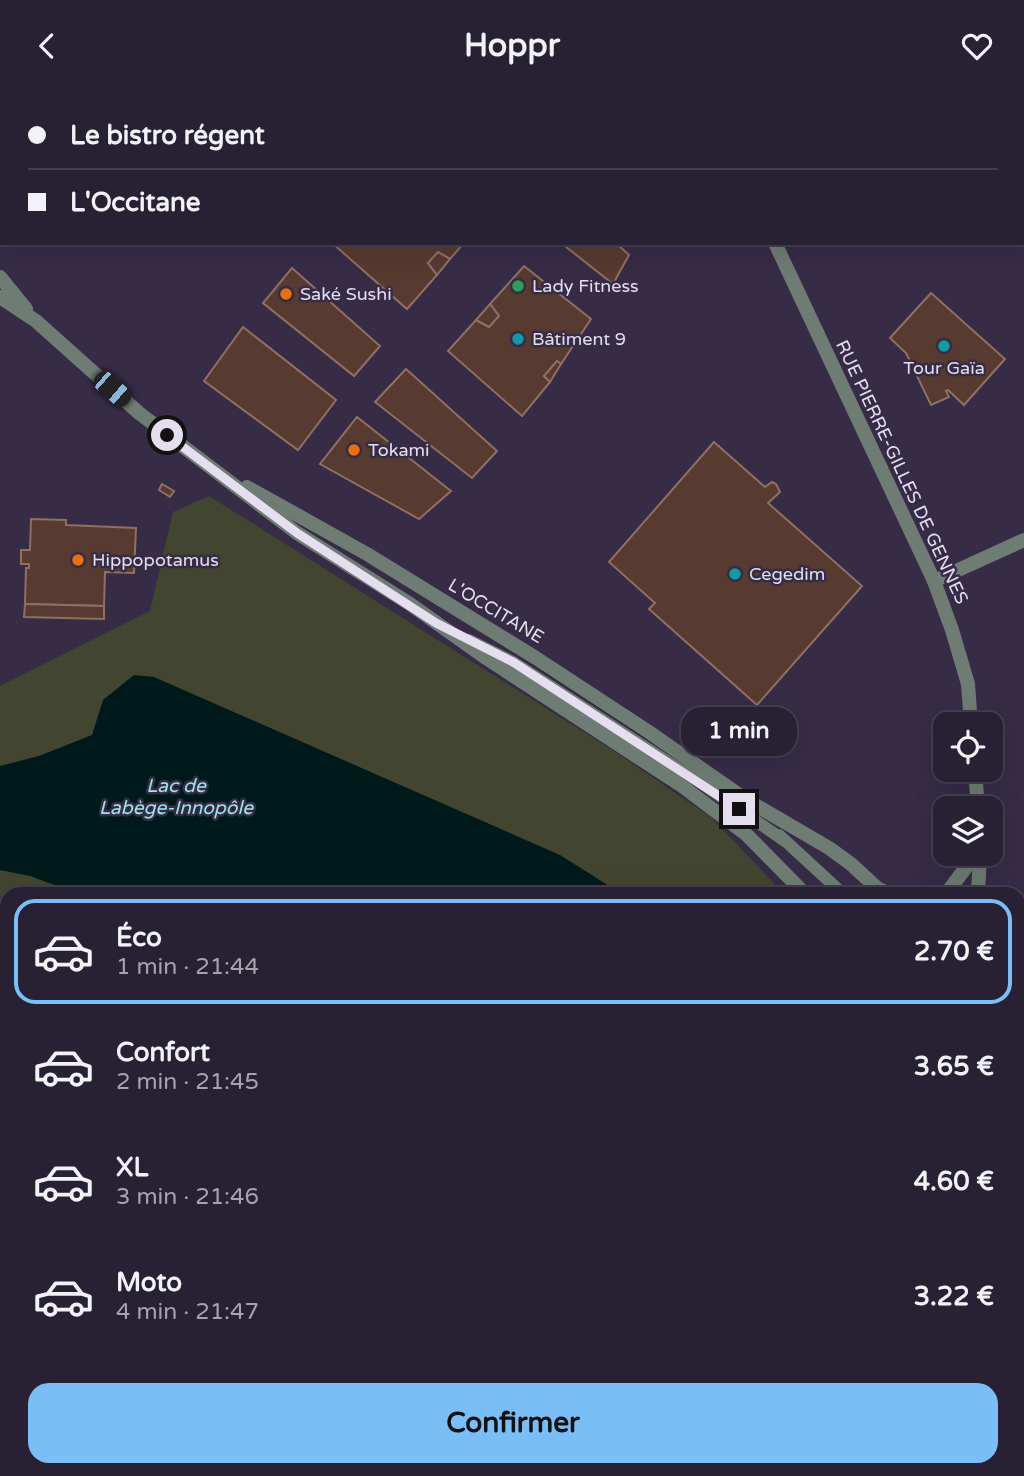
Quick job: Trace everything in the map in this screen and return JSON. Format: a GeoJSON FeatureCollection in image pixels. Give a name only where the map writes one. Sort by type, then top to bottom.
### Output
{"type":"FeatureCollection","features":[{"type":"Feature","properties":{"kind":"street","name":"RUE PIERRE-GILLES DE GENNES"},"geometry":{"type":"LineString","coordinates":[[776,245],[934,581],[968,684],[970,712]]}},
{"type":"Feature","properties":{"kind":"street","name":"L'OCCITANE"},"geometry":{"type":"LineString","coordinates":[[0,277],[36,321]]}},
{"type":"Feature","properties":{"kind":"street","name":"L'OCCITANE"},"geometry":{"type":"LineString","coordinates":[[0,297],[36,321],[139,413],[297,533],[682,786],[747,835],[798,887]]}},
{"type":"Feature","properties":{"kind":"street","name":"L'OCCITANE"},"geometry":{"type":"LineString","coordinates":[[216,472],[267,497],[356,548],[536,659],[746,799],[829,848],[876,887]]}},
{"type":"Feature","properties":{"kind":"street"},"geometry":{"type":"LineString","coordinates":[[934,581],[1024,540]]}},
{"type":"Feature","properties":{"kind":"street"},"geometry":{"type":"LineString","coordinates":[[952,887],[968,866]]}},
{"type":"Feature","properties":{"kind":"street"},"geometry":{"type":"LineString","coordinates":[[978,866],[978,887]]}},
{"type":"Feature","properties":{"kind":"lane","name":"L'OCCITANE"},"geometry":{"type":"LineString","coordinates":[[436,623],[513,662],[701,783],[785,841]]}},
{"type":"Feature","properties":{"kind":"lane","name":"L'OCCITANE"},"geometry":{"type":"LineString","coordinates":[[746,799],[785,841]]}},
{"type":"Feature","properties":{"kind":"lane"},"geometry":{"type":"LineString","coordinates":[[785,841],[835,887]]}},
{"type":"Feature","properties":{"kind":"shaded area"},"geometry":{"type":"Polygon","coordinates":[[[209,496],[614,751],[712,818],[777,887],[0,887],[0,686],[150,611],[173,512],[209,496]]]}},
{"type":"Feature","properties":{"kind":"water","name":"Lac de Labège-Innopôle"},"geometry":{"type":"Polygon","coordinates":[[[134,675],[154,677],[560,855],[611,887],[60,887],[30,876],[0,870],[0,766],[39,756],[92,735],[103,700],[134,675]]]}},
{"type":"Feature","properties":{"kind":"building"},"geometry":{"type":"Polygon","coordinates":[[[334,245],[462,245],[450,259],[438,252],[428,263],[437,275],[407,309],[334,245]]]}},
{"type":"Feature","properties":{"kind":"building"},"geometry":{"type":"Polygon","coordinates":[[[564,245],[618,245],[629,255],[613,284],[564,245]]]}},
{"type":"Feature","properties":{"kind":"building"},"geometry":{"type":"Polygon","coordinates":[[[438,252],[450,259],[437,275],[428,263],[438,252]]]}},
{"type":"Feature","properties":{"kind":"building","name":"Bâtiment 9"},"geometry":{"type":"Polygon","coordinates":[[[524,266],[591,319],[561,364],[557,361],[544,376],[550,382],[522,416],[448,351],[476,320],[489,327],[499,316],[490,304],[524,266]]]}},
{"type":"Feature","properties":{"kind":"building"},"geometry":{"type":"Polygon","coordinates":[[[292,268],[380,346],[354,376],[263,303],[292,268]]]}},
{"type":"Feature","properties":{"kind":"building","name":"Tour Gaïa"},"geometry":{"type":"Polygon","coordinates":[[[931,293],[1005,359],[964,405],[948,390],[946,391],[949,397],[931,405],[906,353],[890,338],[931,293]]]}},
{"type":"Feature","properties":{"kind":"building"},"geometry":{"type":"Polygon","coordinates":[[[490,304],[499,316],[489,327],[476,320],[490,304]]]}},
{"type":"Feature","properties":{"kind":"building"},"geometry":{"type":"Polygon","coordinates":[[[243,327],[336,400],[298,450],[204,381],[243,327]]]}},
{"type":"Feature","properties":{"kind":"building"},"geometry":{"type":"Polygon","coordinates":[[[557,361],[561,364],[550,382],[544,376],[557,361]]]}},
{"type":"Feature","properties":{"kind":"building"},"geometry":{"type":"Polygon","coordinates":[[[406,369],[497,451],[472,478],[375,402],[406,369]]]}},
{"type":"Feature","properties":{"kind":"building"},"geometry":{"type":"Polygon","coordinates":[[[357,417],[451,491],[419,519],[320,464],[357,417]]]}},
{"type":"Feature","properties":{"kind":"building","name":"Cegedim"},"geometry":{"type":"Polygon","coordinates":[[[714,442],[765,487],[772,482],[776,484],[780,492],[768,503],[862,586],[757,705],[649,609],[655,603],[609,562],[714,442]]]}},
{"type":"Feature","properties":{"kind":"building"},"geometry":{"type":"Polygon","coordinates":[[[162,484],[174,491],[170,497],[159,490],[162,484]]]}},
{"type":"Feature","properties":{"kind":"building","name":"Hippopotamus"},"geometry":{"type":"Polygon","coordinates":[[[31,519],[66,520],[66,525],[136,528],[134,573],[105,572],[104,606],[25,604],[26,568],[29,568],[29,564],[21,564],[21,550],[30,550],[31,519]]]}},
{"type":"Feature","properties":{"kind":"building"},"geometry":{"type":"Polygon","coordinates":[[[25,604],[104,606],[104,619],[24,617],[25,604]]]}},
{"type":"Feature","properties":{"kind":"place","name":"Lady Fitness"},"geometry":{"type":"Point","coordinates":[518,286]}},
{"type":"Feature","properties":{"kind":"place","name":"Saké Sushi"},"geometry":{"type":"Point","coordinates":[286,294]}},
{"type":"Feature","properties":{"kind":"place","name":"Bâtiment 9"},"geometry":{"type":"Point","coordinates":[518,339]}},
{"type":"Feature","properties":{"kind":"place","name":"Tour Gaïa"},"geometry":{"type":"Point","coordinates":[944,346]}},
{"type":"Feature","properties":{"kind":"place","name":"Tokami"},"geometry":{"type":"Point","coordinates":[354,450]}},
{"type":"Feature","properties":{"kind":"place","name":"Hippopotamus"},"geometry":{"type":"Point","coordinates":[78,560]}},
{"type":"Feature","properties":{"kind":"place","name":"Cegedim"},"geometry":{"type":"Point","coordinates":[735,574]}},
{"type":"Feature","properties":{"kind":"route"},"geometry":{"type":"LineString","coordinates":[[167,435],[297,533],[436,623],[513,662],[739,809]]}}]}
